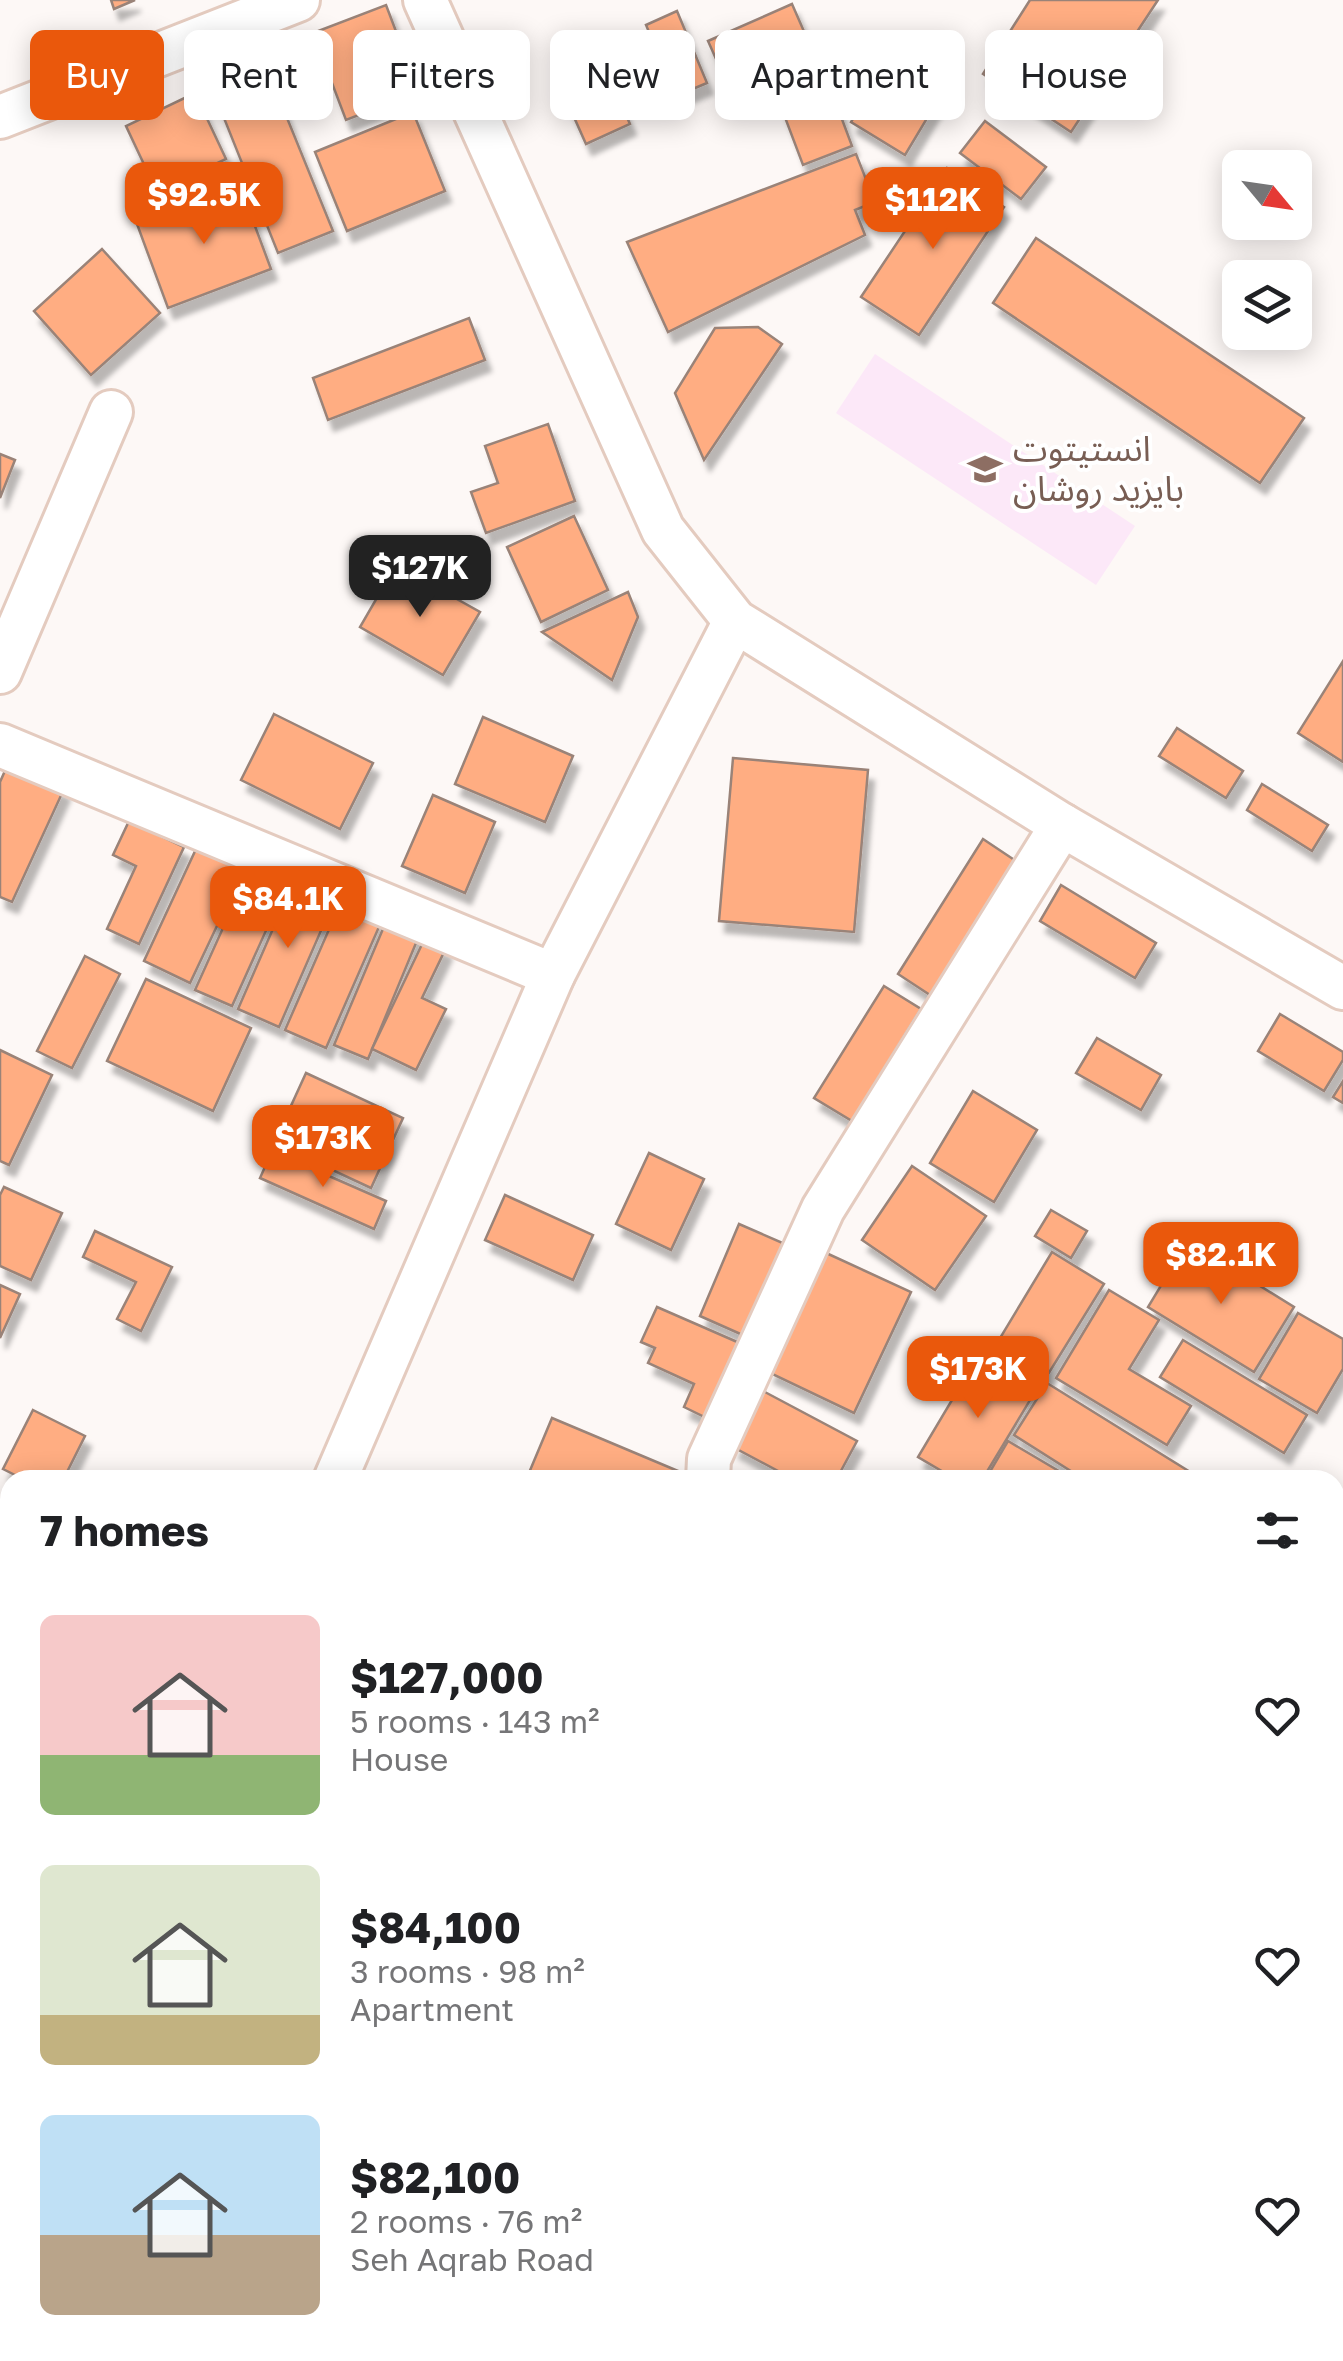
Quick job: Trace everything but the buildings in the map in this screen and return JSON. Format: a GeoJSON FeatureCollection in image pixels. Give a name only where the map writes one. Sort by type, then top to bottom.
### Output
{"type":"FeatureCollection","features":[{"type":"Feature","properties":{"kind":"street"},"geometry":{"type":"LineString","coordinates":[[0,118],[298,0]]}},
{"type":"Feature","properties":{"kind":"street"},"geometry":{"type":"LineString","coordinates":[[426,0],[663,530],[736,620],[1062,825],[1343,988]]}},
{"type":"Feature","properties":{"kind":"street"},"geometry":{"type":"LineString","coordinates":[[0,672],[111,412]]}},
{"type":"Feature","properties":{"kind":"street"},"geometry":{"type":"LineString","coordinates":[[339,1470],[552,975],[736,620]]}},
{"type":"Feature","properties":{"kind":"street"},"geometry":{"type":"LineString","coordinates":[[0,746],[552,975]]}},
{"type":"Feature","properties":{"kind":"street"},"geometry":{"type":"LineString","coordinates":[[708,1470],[709,1459],[823,1209],[1062,825]]}},
{"type":"Feature","properties":{"kind":"shaded area","name":"انستیتوت بایزید روشان"},"geometry":{"type":"Polygon","coordinates":[[[875,354],[1135,526],[1096,585],[836,413],[875,354]]]}},
{"type":"Feature","properties":{"kind":"place","name":"انستیتوت بایزید روشان"},"geometry":{"type":"Point","coordinates":[985,469]}}]}
